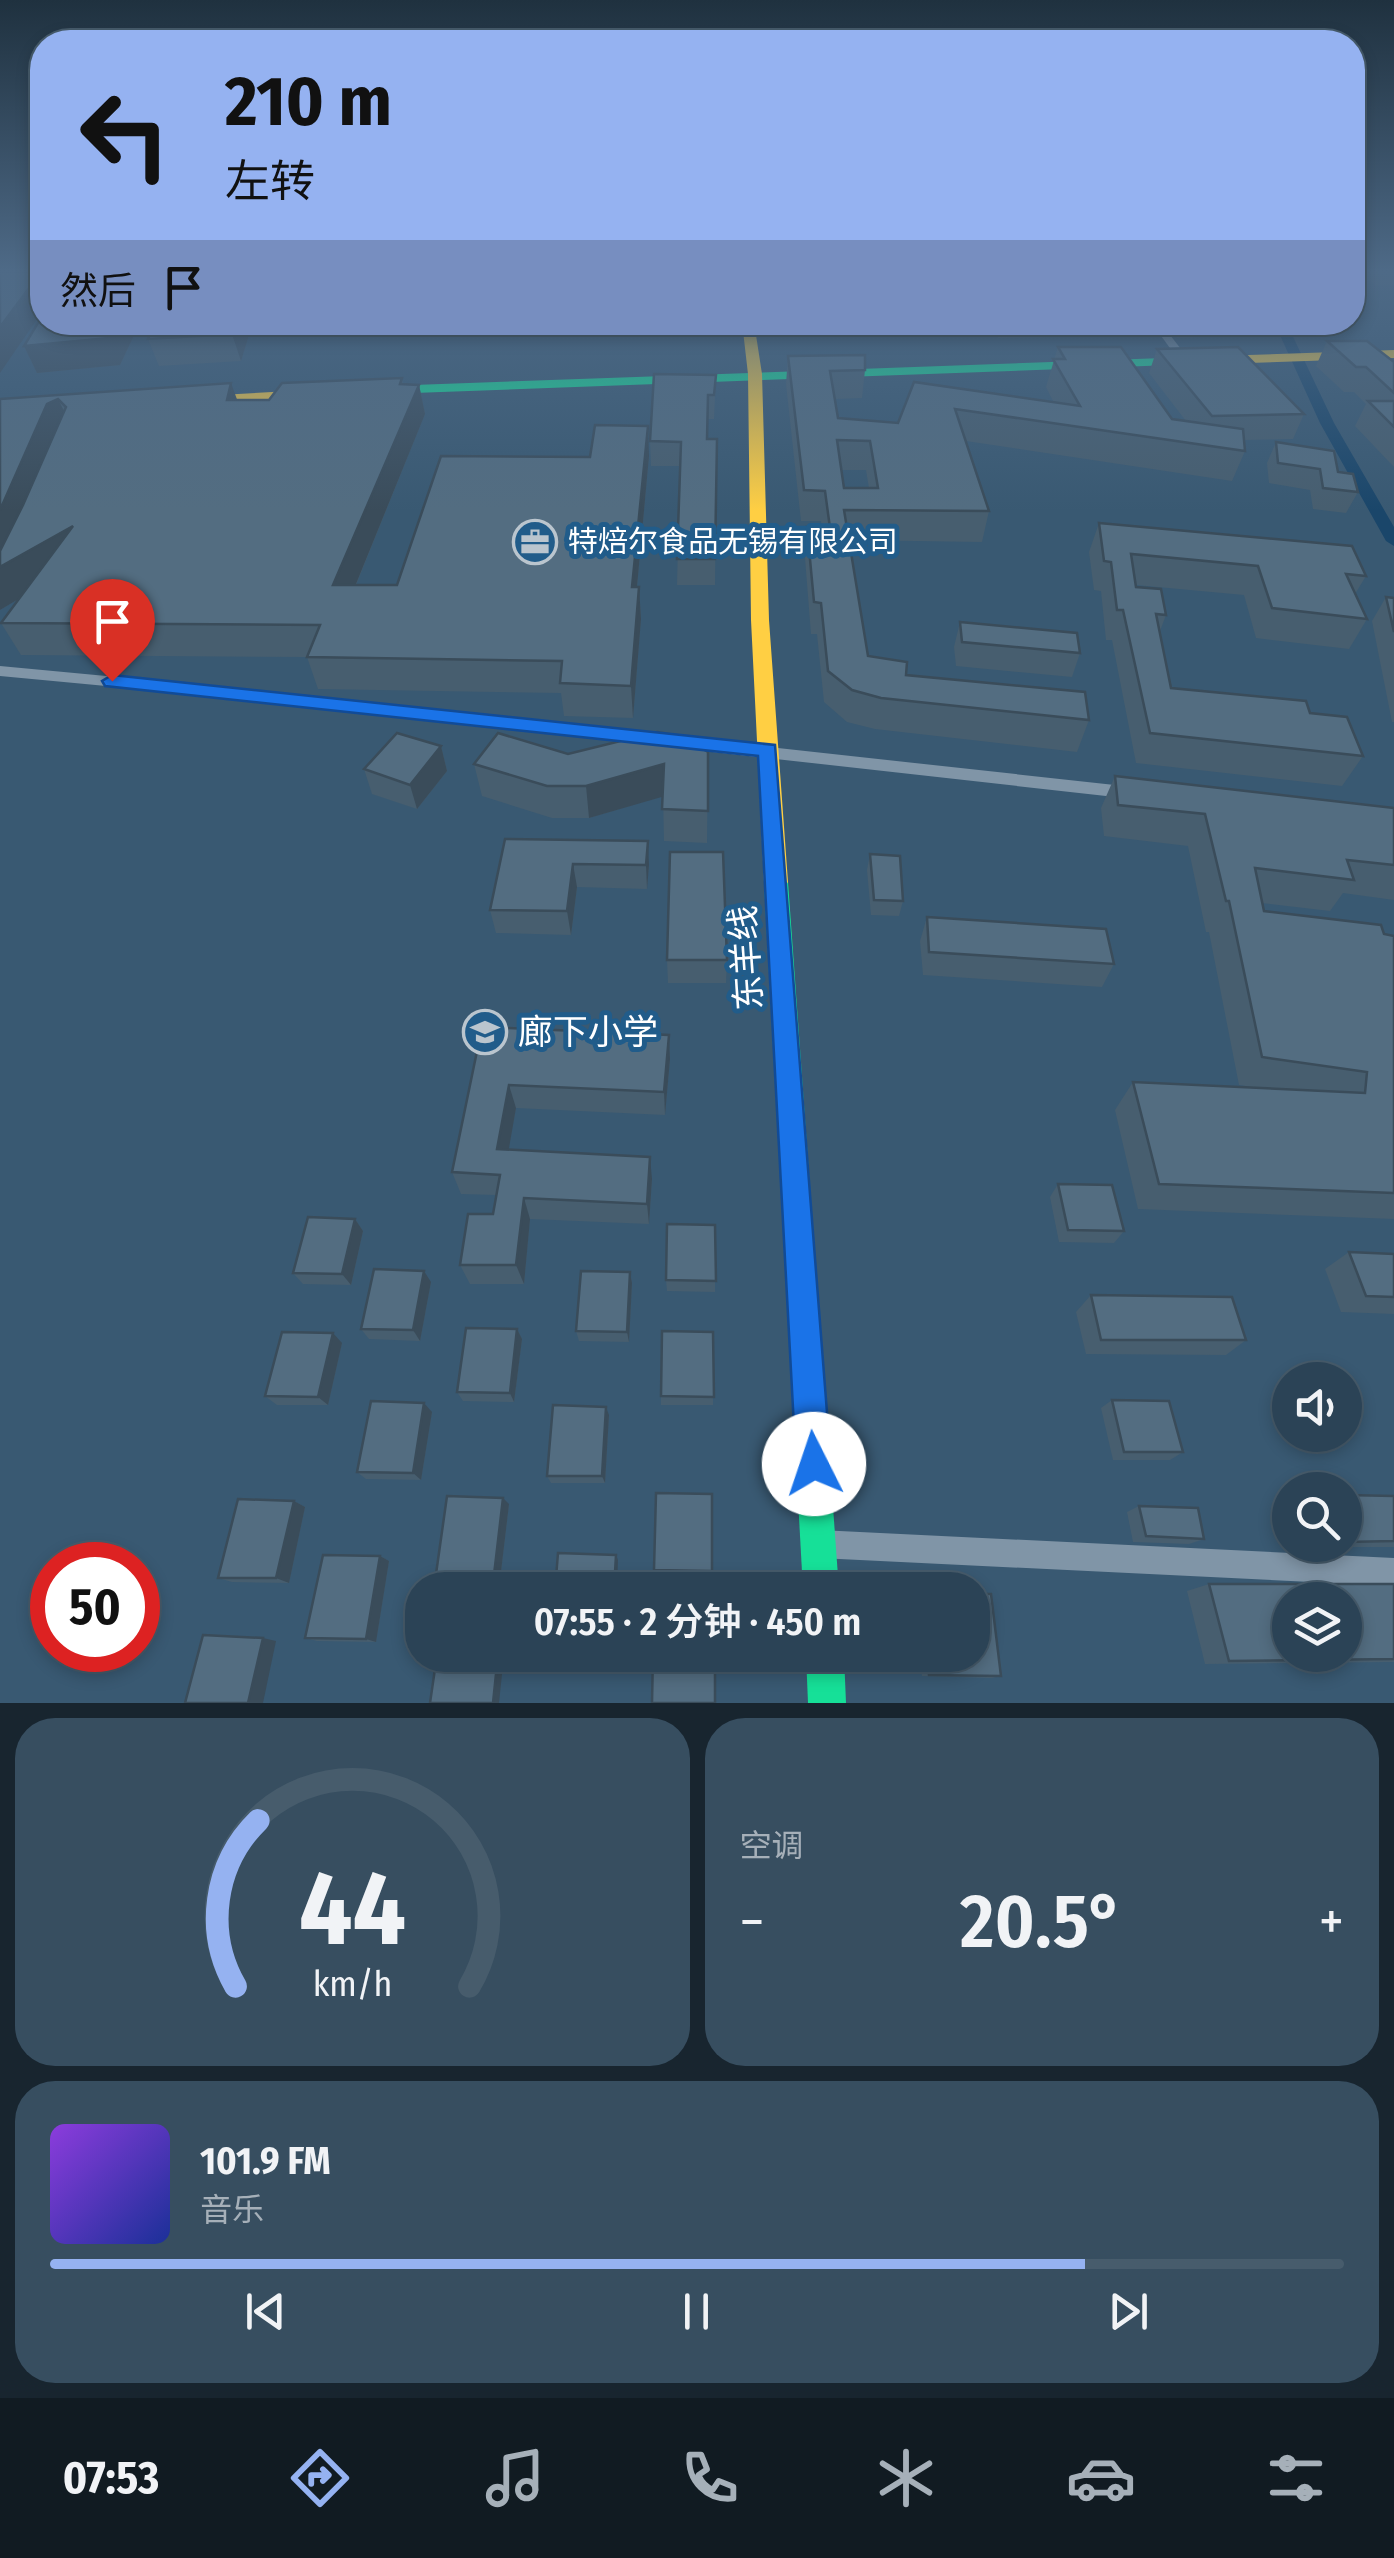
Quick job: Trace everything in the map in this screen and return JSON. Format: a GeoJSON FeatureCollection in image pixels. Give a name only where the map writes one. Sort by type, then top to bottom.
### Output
{"type":"FeatureCollection","features":[{"type":"Feature","properties":{"kind":"main road","name":"东羊线"},"geometry":{"type":"LineString","coordinates":[[752,351],[760,620],[820,1572]]}},
{"type":"Feature","properties":{"kind":"main road"},"geometry":{"type":"LineString","coordinates":[[754,369],[1325,351]]}},
{"type":"Feature","properties":{"kind":"main road"},"geometry":{"type":"LineString","coordinates":[[367,386],[1179,353],[1272,354]]}},
{"type":"Feature","properties":{"kind":"main road"},"geometry":{"type":"LineString","coordinates":[[1306,353],[1367,362],[1394,354]]}},
{"type":"Feature","properties":{"kind":"main road"},"geometry":{"type":"LineString","coordinates":[[174,396],[329,388]]}},
{"type":"Feature","properties":{"kind":"main road"},"geometry":{"type":"LineString","coordinates":[[826,1672],[827,1703]]}},
{"type":"Feature","properties":{"kind":"street"},"geometry":{"type":"LineString","coordinates":[[0,671],[768,750],[1156,796]]}},
{"type":"Feature","properties":{"kind":"street"},"geometry":{"type":"LineString","coordinates":[[819,1544],[1394,1572]]}},
{"type":"Feature","properties":{"kind":"building"},"geometry":{"type":"Polygon","coordinates":[[[1061,351],[1124,351],[1172,419],[1243,429],[1245,451],[955,409],[989,511],[844,510],[868,656],[907,662],[906,675],[1085,692],[1089,720],[881,698],[852,690],[828,671],[821,603],[814,602],[807,527],[830,528],[825,491],[804,490],[788,356],[865,355],[865,370],[830,371],[838,418],[898,423],[914,382],[1080,406],[1053,359],[1065,359],[1061,351]],[[837,440],[844,488],[878,488],[870,441],[837,440]]]}},
{"type":"Feature","properties":{"kind":"building"},"geometry":{"type":"Polygon","coordinates":[[[1159,351],[1242,351],[1304,414],[1212,416],[1159,351]]]}},
{"type":"Feature","properties":{"kind":"building"},"geometry":{"type":"Polygon","coordinates":[[[1339,351],[1380,351],[1394,362],[1394,393],[1366,367],[1356,367],[1339,351]]]}},
{"type":"Feature","properties":{"kind":"building"},"geometry":{"type":"Polygon","coordinates":[[[654,374],[716,375],[714,395],[708,395],[707,439],[717,439],[715,559],[677,559],[681,442],[650,441],[654,374]]]}},
{"type":"Feature","properties":{"kind":"building"},"geometry":{"type":"Polygon","coordinates":[[[402,378],[400,384],[419,385],[333,585],[397,585],[441,456],[590,457],[595,425],[648,426],[632,587],[639,587],[631,686],[560,683],[562,661],[307,657],[320,625],[1,623],[73,526],[0,567],[0,551],[66,407],[58,399],[47,404],[0,510],[0,399],[231,383],[227,400],[269,400],[282,383],[402,378]]]}},
{"type":"Feature","properties":{"kind":"building"},"geometry":{"type":"Polygon","coordinates":[[[1368,401],[1394,401],[1394,427],[1368,401]]]}},
{"type":"Feature","properties":{"kind":"building"},"geometry":{"type":"Polygon","coordinates":[[[1276,442],[1334,451],[1338,472],[1353,474],[1358,492],[1323,488],[1320,469],[1278,463],[1276,442]]]}},
{"type":"Feature","properties":{"kind":"building"},"geometry":{"type":"Polygon","coordinates":[[[1099,523],[1352,546],[1366,576],[1346,574],[1367,619],[1272,608],[1258,566],[1131,554],[1136,587],[1161,589],[1166,615],[1156,614],[1171,688],[1306,701],[1310,713],[1347,717],[1363,756],[1150,733],[1123,610],[1117,610],[1111,562],[1104,561],[1099,523]]]}},
{"type":"Feature","properties":{"kind":"building"},"geometry":{"type":"Polygon","coordinates":[[[1386,597],[1394,598],[1394,632],[1386,597]]]}},
{"type":"Feature","properties":{"kind":"building"},"geometry":{"type":"Polygon","coordinates":[[[960,622],[1077,633],[1080,653],[962,642],[960,622]]]}},
{"type":"Feature","properties":{"kind":"building"},"geometry":{"type":"Polygon","coordinates":[[[657,732],[681,736],[708,752],[708,811],[662,809],[664,764],[586,786],[547,786],[474,764],[498,733],[568,754],[657,732]]]}},
{"type":"Feature","properties":{"kind":"building"},"geometry":{"type":"Polygon","coordinates":[[[397,733],[441,746],[410,785],[364,769],[397,733]]]}},
{"type":"Feature","properties":{"kind":"building"},"geometry":{"type":"Polygon","coordinates":[[[1115,776],[1394,808],[1394,865],[1347,860],[1354,880],[1255,868],[1264,911],[1381,925],[1384,934],[1394,936],[1394,1193],[1159,1184],[1133,1082],[1365,1093],[1367,1072],[1262,1057],[1229,901],[1205,814],[1118,805],[1115,776]]]}},
{"type":"Feature","properties":{"kind":"building"},"geometry":{"type":"Polygon","coordinates":[[[505,839],[648,841],[646,865],[573,864],[567,911],[490,910],[505,839]]]}},
{"type":"Feature","properties":{"kind":"building"},"geometry":{"type":"Polygon","coordinates":[[[670,852],[723,852],[727,960],[667,960],[670,852]]]}},
{"type":"Feature","properties":{"kind":"building"},"geometry":{"type":"Polygon","coordinates":[[[870,854],[900,856],[903,901],[874,900],[870,854]]]}},
{"type":"Feature","properties":{"kind":"building"},"geometry":{"type":"Polygon","coordinates":[[[927,917],[1106,929],[1114,964],[929,952],[927,917]]]}},
{"type":"Feature","properties":{"kind":"building"},"geometry":{"type":"Polygon","coordinates":[[[482,1027],[669,1035],[664,1092],[509,1085],[497,1149],[650,1157],[647,1204],[524,1198],[516,1265],[460,1265],[468,1214],[493,1214],[500,1175],[452,1172],[482,1027]]]}},
{"type":"Feature","properties":{"kind":"building"},"geometry":{"type":"Polygon","coordinates":[[[1058,1184],[1112,1185],[1124,1231],[1068,1230],[1058,1184]]]}},
{"type":"Feature","properties":{"kind":"building"},"geometry":{"type":"Polygon","coordinates":[[[308,1217],[355,1219],[342,1274],[293,1273],[308,1217]]]}},
{"type":"Feature","properties":{"kind":"building"},"geometry":{"type":"Polygon","coordinates":[[[667,1224],[715,1225],[716,1281],[666,1280],[667,1224]]]}},
{"type":"Feature","properties":{"kind":"building"},"geometry":{"type":"Polygon","coordinates":[[[1349,1252],[1394,1254],[1394,1297],[1366,1296],[1349,1252]]]}},
{"type":"Feature","properties":{"kind":"building"},"geometry":{"type":"Polygon","coordinates":[[[374,1269],[424,1271],[413,1330],[361,1329],[374,1269]]]}},
{"type":"Feature","properties":{"kind":"building"},"geometry":{"type":"Polygon","coordinates":[[[581,1271],[630,1272],[627,1332],[576,1331],[581,1271]]]}},
{"type":"Feature","properties":{"kind":"building"},"geometry":{"type":"Polygon","coordinates":[[[1091,1295],[1232,1297],[1246,1340],[1101,1340],[1091,1295]]]}},
{"type":"Feature","properties":{"kind":"building"},"geometry":{"type":"Polygon","coordinates":[[[466,1328],[517,1329],[510,1393],[457,1392],[466,1328]]]}},
{"type":"Feature","properties":{"kind":"building"},"geometry":{"type":"Polygon","coordinates":[[[662,1331],[713,1332],[714,1397],[661,1396],[662,1331]]]}},
{"type":"Feature","properties":{"kind":"building"},"geometry":{"type":"Polygon","coordinates":[[[282,1332],[333,1333],[318,1397],[265,1396],[282,1332]]]}},
{"type":"Feature","properties":{"kind":"building"},"geometry":{"type":"Polygon","coordinates":[[[1112,1400],[1169,1401],[1183,1452],[1124,1452],[1112,1400]]]}},
{"type":"Feature","properties":{"kind":"building"},"geometry":{"type":"Polygon","coordinates":[[[371,1401],[424,1403],[413,1473],[357,1472],[371,1401]]]}},
{"type":"Feature","properties":{"kind":"building"},"geometry":{"type":"Polygon","coordinates":[[[553,1405],[606,1407],[602,1476],[547,1476],[553,1405]]]}},
{"type":"Feature","properties":{"kind":"building"},"geometry":{"type":"Polygon","coordinates":[[[656,1493],[712,1494],[712,1571],[654,1570],[656,1493]]]}},
{"type":"Feature","properties":{"kind":"building"},"geometry":{"type":"Polygon","coordinates":[[[1362,1495],[1394,1496],[1394,1541],[1362,1542],[1362,1495]]]}},
{"type":"Feature","properties":{"kind":"building"},"geometry":{"type":"Polygon","coordinates":[[[447,1496],[503,1498],[494,1572],[436,1572],[447,1496]]]}},
{"type":"Feature","properties":{"kind":"building"},"geometry":{"type":"Polygon","coordinates":[[[238,1499],[294,1501],[276,1578],[218,1578],[238,1499]]]}},
{"type":"Feature","properties":{"kind":"building"},"geometry":{"type":"Polygon","coordinates":[[[1139,1506],[1198,1508],[1204,1539],[1146,1536],[1139,1506]]]}},
{"type":"Feature","properties":{"kind":"building"},"geometry":{"type":"Polygon","coordinates":[[[558,1553],[616,1555],[615,1572],[556,1572],[558,1553]]]}},
{"type":"Feature","properties":{"kind":"building"},"geometry":{"type":"Polygon","coordinates":[[[323,1555],[380,1556],[366,1639],[305,1638],[323,1555]]]}},
{"type":"Feature","properties":{"kind":"building"},"geometry":{"type":"Polygon","coordinates":[[[1209,1584],[1272,1584],[1272,1660],[1229,1661],[1209,1584]]]}},
{"type":"Feature","properties":{"kind":"building"},"geometry":{"type":"Polygon","coordinates":[[[1362,1584],[1394,1584],[1394,1659],[1362,1659],[1362,1584]]]}},
{"type":"Feature","properties":{"kind":"building"},"geometry":{"type":"Polygon","coordinates":[[[991,1594],[1001,1676],[929,1672],[990,1672],[991,1594]]]}},
{"type":"Feature","properties":{"kind":"building"},"geometry":{"type":"Polygon","coordinates":[[[203,1635],[263,1638],[248,1703],[185,1703],[203,1635]]]}},
{"type":"Feature","properties":{"kind":"building"},"geometry":{"type":"Polygon","coordinates":[[[435,1672],[496,1672],[493,1703],[430,1703],[435,1672]]]}},
{"type":"Feature","properties":{"kind":"building"},"geometry":{"type":"Polygon","coordinates":[[[653,1672],[715,1672],[715,1703],[652,1703],[653,1672]]]}},
{"type":"Feature","properties":{"kind":"waterway"},"geometry":{"type":"LineString","coordinates":[[1294,351],[1327,423],[1394,541]]}},
{"type":"Feature","properties":{"kind":"traffic: fast"},"geometry":{"type":"LineString","coordinates":[[386,390],[1248,359]]}},
{"type":"Feature","properties":{"kind":"traffic: fast"},"geometry":{"type":"LineString","coordinates":[[776,882],[820,1572]]}},
{"type":"Feature","properties":{"kind":"traffic: fast"},"geometry":{"type":"LineString","coordinates":[[826,1672],[827,1703]]}},
{"type":"Feature","properties":{"kind":"traffic: slow"},"geometry":{"type":"LineString","coordinates":[[752,351],[760,620],[776,882]]}},
{"type":"Feature","properties":{"kind":"traffic: slow"},"geometry":{"type":"LineString","coordinates":[[1248,359],[1394,354]]}},
{"type":"Feature","properties":{"kind":"traffic: slow"},"geometry":{"type":"LineString","coordinates":[[201,400],[308,394]]}},
{"type":"Feature","properties":{"kind":"place","name":"特焙尔食品无锡有限公司"},"geometry":{"type":"Point","coordinates":[535,542]}},
{"type":"Feature","properties":{"kind":"place","name":"廊下小学"},"geometry":{"type":"Point","coordinates":[485,1032]}},
{"type":"Feature","properties":{"kind":"route"},"geometry":{"type":"LineString","coordinates":[[112,681],[768,750],[814,1464]]}}]}
